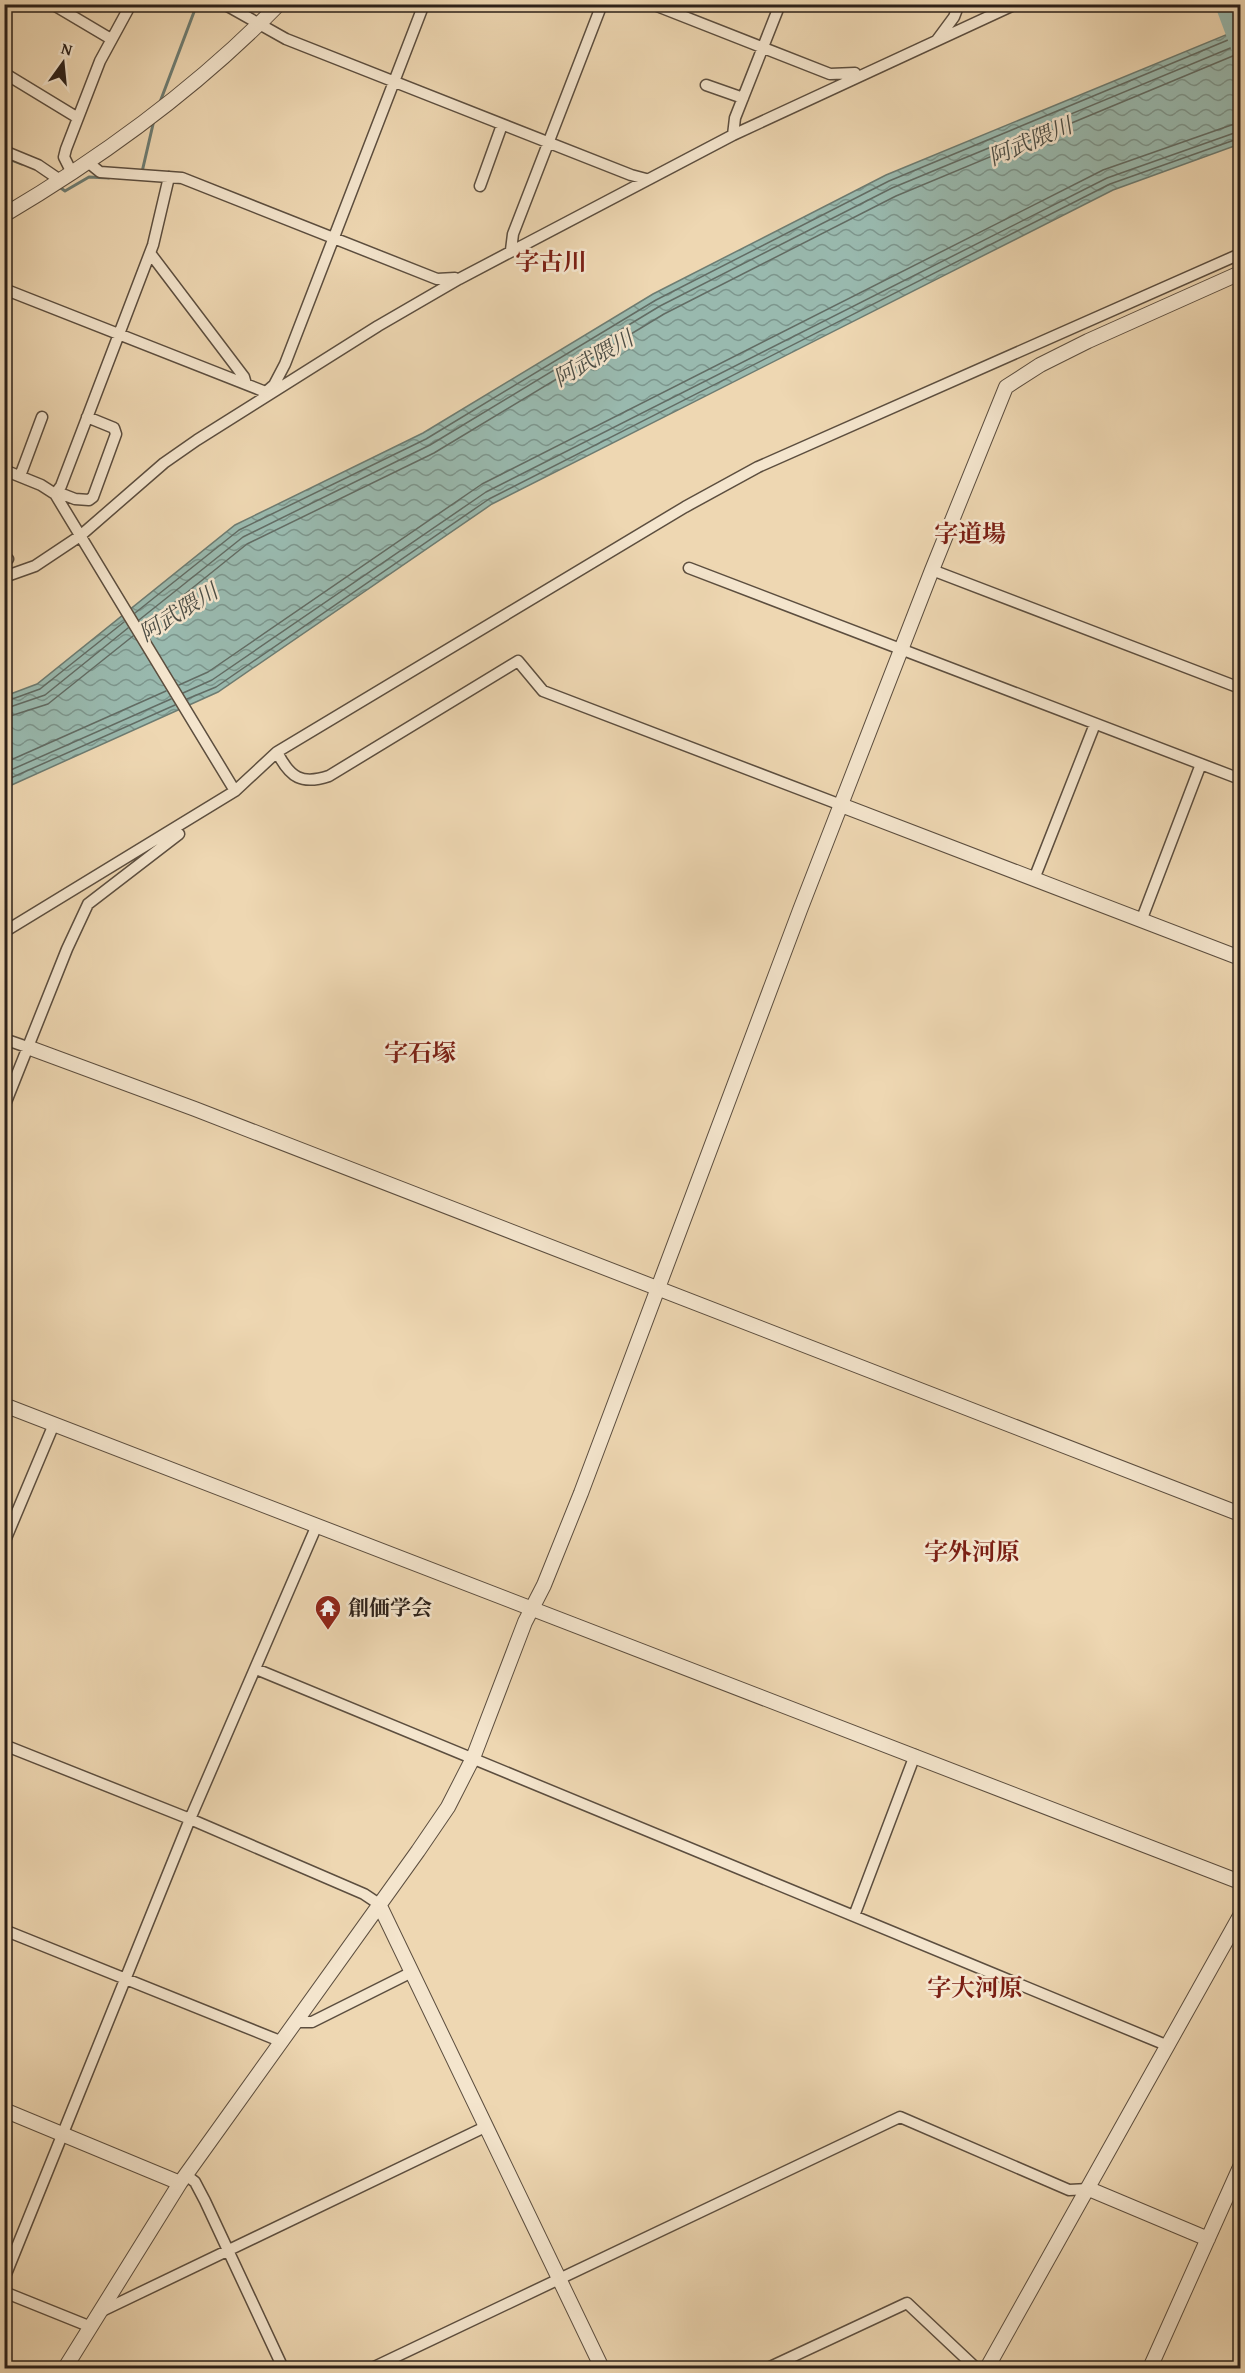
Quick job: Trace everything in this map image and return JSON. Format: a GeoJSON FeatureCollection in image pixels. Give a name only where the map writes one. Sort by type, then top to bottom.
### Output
{"type":"FeatureCollection","features":[{"type":"Feature","properties":{"kind":"street"},"geometry":{"type":"LineString","coordinates":[[52,4],[111,39]]}},
{"type":"Feature","properties":{"kind":"street"},"geometry":{"type":"LineString","coordinates":[[66,176],[64,157],[78,118],[111,39],[131,4]]}},
{"type":"Feature","properties":{"kind":"street"},"geometry":{"type":"LineString","coordinates":[[224,4],[286,39],[549,144],[646,178]]}},
{"type":"Feature","properties":{"kind":"street"},"geometry":{"type":"LineString","coordinates":[[4,215],[89,163],[190,86],[260,24],[279,4]]}},
{"type":"Feature","properties":{"kind":"street"},"geometry":{"type":"LineString","coordinates":[[267,394],[285,364],[424,4]]}},
{"type":"Feature","properties":{"kind":"street"},"geometry":{"type":"LineString","coordinates":[[511,250],[513,234],[602,4]]}},
{"type":"Feature","properties":{"kind":"street"},"geometry":{"type":"LineString","coordinates":[[652,4],[830,74],[865,72]]}},
{"type":"Feature","properties":{"kind":"street"},"geometry":{"type":"LineString","coordinates":[[733,135],[735,118],[780,4]]}},
{"type":"Feature","properties":{"kind":"street"},"geometry":{"type":"LineString","coordinates":[[937,40],[954,17],[959,4]]}},
{"type":"Feature","properties":{"kind":"street"},"geometry":{"type":"LineString","coordinates":[[4,577],[35,566],[80,536],[164,463],[267,394],[459,279],[646,178],[733,135],[1016,4]]}},
{"type":"Feature","properties":{"kind":"street"},"geometry":{"type":"LineString","coordinates":[[4,73],[78,118]]}},
{"type":"Feature","properties":{"kind":"street"},"geometry":{"type":"LineString","coordinates":[[706,85],[743,98]]}},
{"type":"Feature","properties":{"kind":"street"},"geometry":{"type":"LineString","coordinates":[[480,186],[502,125]]}},
{"type":"Feature","properties":{"kind":"street"},"geometry":{"type":"LineString","coordinates":[[4,151],[66,176]]}},
{"type":"Feature","properties":{"kind":"street"},"geometry":{"type":"LineString","coordinates":[[89,163],[100,172],[182,178],[437,279],[459,279]]}},
{"type":"Feature","properties":{"kind":"street"},"geometry":{"type":"LineString","coordinates":[[56,493],[150,253],[169,177]]}},
{"type":"Feature","properties":{"kind":"street"},"geometry":{"type":"LineString","coordinates":[[150,253],[244,377],[246,384]]}},
{"type":"Feature","properties":{"kind":"street"},"geometry":{"type":"LineString","coordinates":[[4,1107],[30,1048],[67,949],[88,904],[170,841],[191,820],[277,752],[685,507],[758,467],[1240,254]]}},
{"type":"Feature","properties":{"kind":"street"},"geometry":{"type":"LineString","coordinates":[[65,2368],[183,2179],[447,1807],[473,1758],[525,1622],[534,1608],[635,1352],[656,1290],[841,805],[1006,387],[1040,365],[1088,341],[1240,273]]}},
{"type":"Feature","properties":{"kind":"street"},"geometry":{"type":"LineString","coordinates":[[4,288],[267,394]]}},
{"type":"Feature","properties":{"kind":"street"},"geometry":{"type":"LineString","coordinates":[[20,476],[42,417]]}},
{"type":"Feature","properties":{"kind":"street"},"geometry":{"type":"LineString","coordinates":[[4,470],[56,493],[80,500],[89,500],[93,497],[116,430],[87,417]]}},
{"type":"Feature","properties":{"kind":"street"},"geometry":{"type":"LineString","coordinates":[[56,493],[86,548],[232,787]]}},
{"type":"Feature","properties":{"kind":"street"},"geometry":{"type":"LineString","coordinates":[[689,568],[1240,779]]}},
{"type":"Feature","properties":{"kind":"street"},"geometry":{"type":"LineString","coordinates":[[932,570],[1240,688]]}},
{"type":"Feature","properties":{"kind":"street"},"geometry":{"type":"LineString","coordinates":[[277,752],[286,768],[300,779],[315,780],[329,776],[518,661],[543,691],[1240,958]]}},
{"type":"Feature","properties":{"kind":"street"},"geometry":{"type":"LineString","coordinates":[[1034,879],[1095,724]]}},
{"type":"Feature","properties":{"kind":"street"},"geometry":{"type":"LineString","coordinates":[[1141,921],[1201,764]]}},
{"type":"Feature","properties":{"kind":"street"},"geometry":{"type":"LineString","coordinates":[[4,932],[191,820]]}},
{"type":"Feature","properties":{"kind":"street"},"geometry":{"type":"LineString","coordinates":[[4,1038],[195,1109],[656,1290],[1240,1514]]}},
{"type":"Feature","properties":{"kind":"street"},"geometry":{"type":"LineString","coordinates":[[4,1405],[1240,1882]]}},
{"type":"Feature","properties":{"kind":"street"},"geometry":{"type":"LineString","coordinates":[[4,1543],[54,1424]]}},
{"type":"Feature","properties":{"kind":"street"},"geometry":{"type":"LineString","coordinates":[[4,2279],[190,1819],[317,1525]]}},
{"type":"Feature","properties":{"kind":"street"},"geometry":{"type":"LineString","coordinates":[[256,1669],[1166,2046]]}},
{"type":"Feature","properties":{"kind":"street"},"geometry":{"type":"LineString","coordinates":[[4,1745],[190,1819],[364,1894],[379,1904],[602,2368]]}},
{"type":"Feature","properties":{"kind":"street"},"geometry":{"type":"LineString","coordinates":[[854,1916],[915,1755]]}},
{"type":"Feature","properties":{"kind":"street"},"geometry":{"type":"LineString","coordinates":[[987,2368],[1240,1916]]}},
{"type":"Feature","properties":{"kind":"street"},"geometry":{"type":"LineString","coordinates":[[4,1930],[280,2042]]}},
{"type":"Feature","properties":{"kind":"street"},"geometry":{"type":"LineString","coordinates":[[294,2022],[312,2022],[412,1972]]}},
{"type":"Feature","properties":{"kind":"street"},"geometry":{"type":"LineString","coordinates":[[4,2110],[195,2182],[284,2368]]}},
{"type":"Feature","properties":{"kind":"street"},"geometry":{"type":"LineString","coordinates":[[372,2368],[900,2117],[1069,2190],[1089,2189],[1208,2240]]}},
{"type":"Feature","properties":{"kind":"street"},"geometry":{"type":"LineString","coordinates":[[102,2311],[485,2127]]}},
{"type":"Feature","properties":{"kind":"street"},"geometry":{"type":"LineString","coordinates":[[1150,2368],[1240,2167]]}},
{"type":"Feature","properties":{"kind":"street"},"geometry":{"type":"LineString","coordinates":[[4,2292],[91,2327]]}},
{"type":"Feature","properties":{"kind":"street"},"geometry":{"type":"LineString","coordinates":[[768,2368],[907,2303],[976,2368]]}},
{"type":"Feature","properties":{"kind":"water","name":"阿武隈川"},"geometry":{"type":"Polygon","coordinates":[[[1240,29],[1240,144],[1113,190],[492,504],[218,692],[5,788],[5,696],[37,684],[235,525],[423,433],[653,294],[886,175],[1240,29]]]}},
{"type":"Feature","properties":{"kind":"waterway"},"geometry":{"type":"LineString","coordinates":[[160,102],[197,4]]}},
{"type":"Feature","properties":{"kind":"waterway"},"geometry":{"type":"LineString","coordinates":[[1224,4],[1240,47]]}},
{"type":"Feature","properties":{"kind":"waterway"},"geometry":{"type":"LineString","coordinates":[[142,172],[154,120]]}},
{"type":"Feature","properties":{"kind":"waterway"},"geometry":{"type":"LineString","coordinates":[[4,157],[22,164]]}},
{"type":"Feature","properties":{"kind":"waterway"},"geometry":{"type":"LineString","coordinates":[[58,186],[65,191],[89,177],[109,178]]}},
{"type":"Feature","properties":{"kind":"waterway"},"geometry":{"type":"LineString","coordinates":[[119,178],[141,179]]}},
{"type":"Feature","properties":{"kind":"place","name":"創価学会"},"geometry":{"type":"Point","coordinates":[328,1631]}},
{"type":"Feature","properties":{"kind":"district","name":"字古川"},"geometry":{"type":"Point","coordinates":[551,262]}},
{"type":"Feature","properties":{"kind":"district","name":"字道場"},"geometry":{"type":"Point","coordinates":[970,534]}},
{"type":"Feature","properties":{"kind":"district","name":"字石塚"},"geometry":{"type":"Point","coordinates":[420,1053]}},
{"type":"Feature","properties":{"kind":"district","name":"字外河原"},"geometry":{"type":"Point","coordinates":[972,1552]}},
{"type":"Feature","properties":{"kind":"district","name":"字大河原"},"geometry":{"type":"Point","coordinates":[975,1988]}}]}
